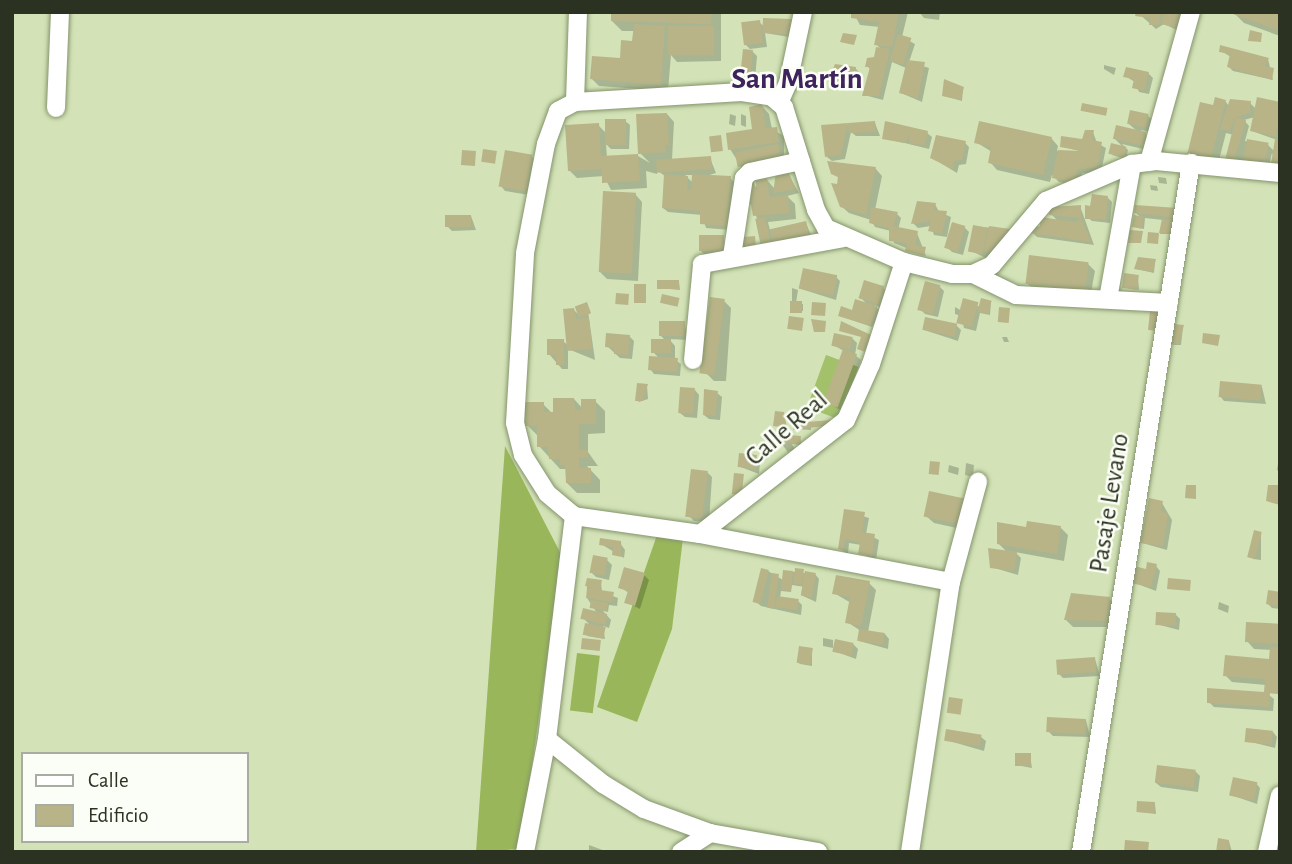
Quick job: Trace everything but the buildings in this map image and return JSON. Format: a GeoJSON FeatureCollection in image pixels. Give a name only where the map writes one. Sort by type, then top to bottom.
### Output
{"type":"FeatureCollection","features":[{"type":"Feature","properties":{"kind":"street"},"geometry":{"type":"LineString","coordinates":[[56,108],[60,12]]}},
{"type":"Feature","properties":{"kind":"street"},"geometry":{"type":"LineString","coordinates":[[575,102],[578,12]]}},
{"type":"Feature","properties":{"kind":"street"},"geometry":{"type":"LineString","coordinates":[[779,103],[788,83],[803,12]]}},
{"type":"Feature","properties":{"kind":"street"},"geometry":{"type":"LineString","coordinates":[[1108,299],[1140,163],[1191,12]]}},
{"type":"Feature","properties":{"kind":"street"},"geometry":{"type":"LineString","coordinates":[[951,582],[700,534],[574,516],[547,493],[523,455],[515,423],[531,222],[546,144],[558,111],[575,102],[742,92],[772,97],[779,103],[816,210],[826,228],[843,238],[904,262],[952,274],[973,274],[992,265],[1009,249],[1046,201],[1140,163],[1191,163],[1280,173]]}},
{"type":"Feature","properties":{"kind":"street"},"geometry":{"type":"LineString","coordinates":[[732,256],[744,178],[750,172],[801,161]]}},
{"type":"Feature","properties":{"kind":"street","name":"Pasaje Levano"},"geometry":{"type":"LineString","coordinates":[[1081,852],[1191,163]]}},
{"type":"Feature","properties":{"kind":"street"},"geometry":{"type":"LineString","coordinates":[[693,360],[702,264],[732,256],[843,238]]}},
{"type":"Feature","properties":{"kind":"street","name":"Calle Real"},"geometry":{"type":"LineString","coordinates":[[700,534],[846,420],[871,364],[904,262]]}},
{"type":"Feature","properties":{"kind":"street"},"geometry":{"type":"LineString","coordinates":[[973,274],[1016,295],[1169,303]]}},
{"type":"Feature","properties":{"kind":"street"},"geometry":{"type":"LineString","coordinates":[[910,852],[951,582],[978,482]]}},
{"type":"Feature","properties":{"kind":"street"},"geometry":{"type":"LineString","coordinates":[[525,852],[548,738],[574,516]]}},
{"type":"Feature","properties":{"kind":"street"},"geometry":{"type":"LineString","coordinates":[[548,738],[603,783],[644,809],[710,833],[818,852]]}},
{"type":"Feature","properties":{"kind":"street"},"geometry":{"type":"LineString","coordinates":[[1267,852],[1280,794]]}},
{"type":"Feature","properties":{"kind":"street"},"geometry":{"type":"LineString","coordinates":[[681,852],[710,833]]}},
{"type":"Feature","properties":{"kind":"green space"},"geometry":{"type":"Polygon","coordinates":[[[826,355],[859,367],[840,420],[807,408],[826,355]]]}},
{"type":"Feature","properties":{"kind":"green space"},"geometry":{"type":"Polygon","coordinates":[[[505,446],[562,556],[520,849],[476,852],[505,446]]]}},
{"type":"Feature","properties":{"kind":"green space"},"geometry":{"type":"Polygon","coordinates":[[[657,535],[683,538],[672,629],[637,722],[597,707],[657,535]]]}},
{"type":"Feature","properties":{"kind":"green space"},"geometry":{"type":"Polygon","coordinates":[[[577,653],[600,656],[593,713],[570,711],[577,653]]]}},
{"type":"Feature","properties":{"kind":"district","name":"San Martín"},"geometry":{"type":"Point","coordinates":[797,79]}}]}
